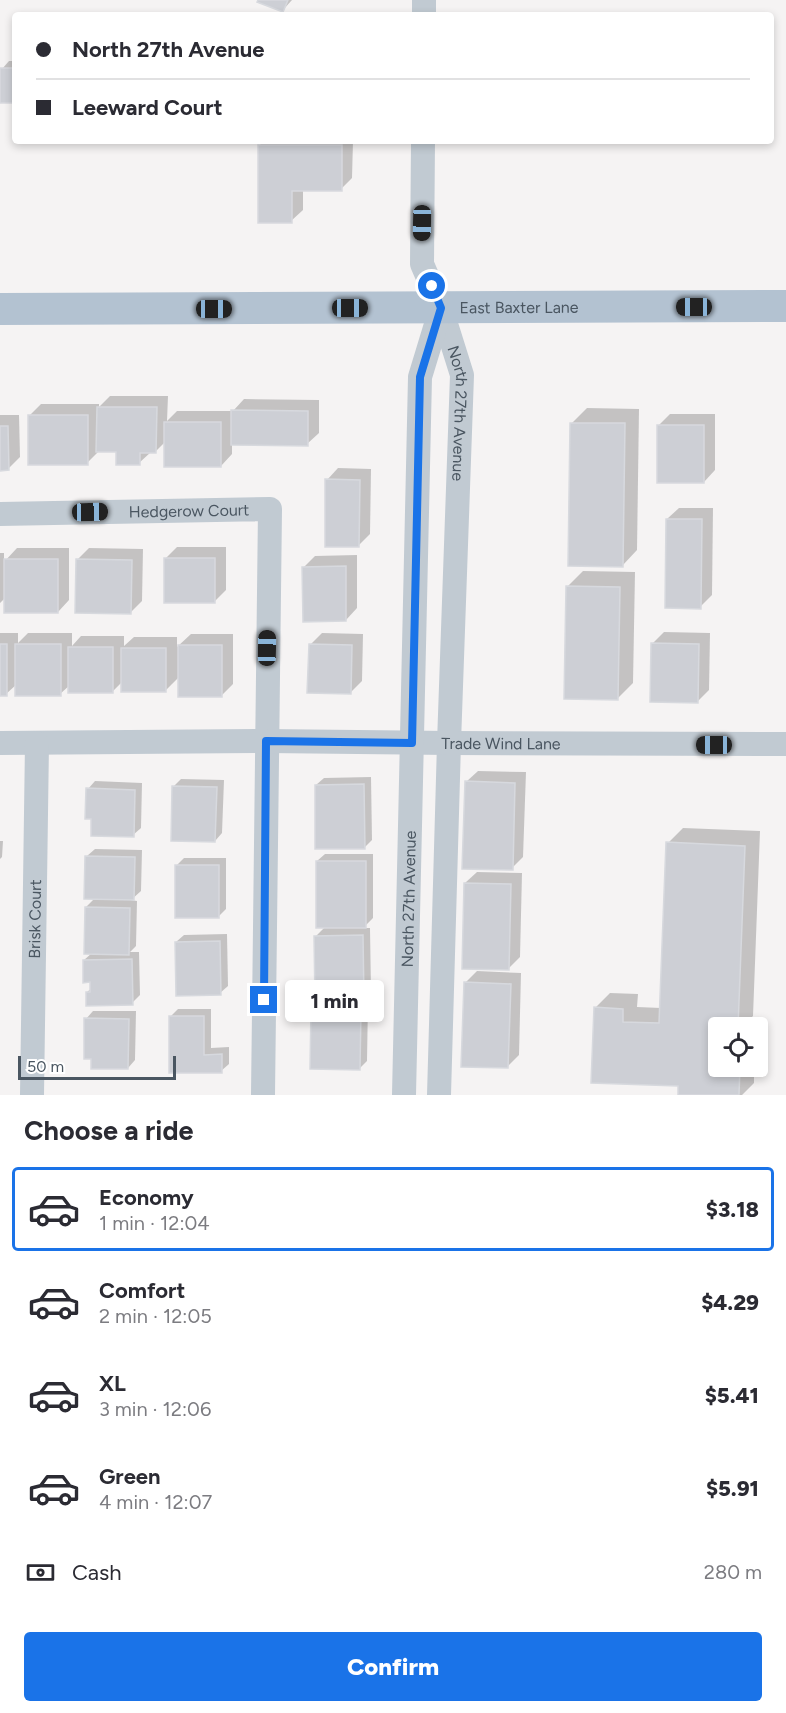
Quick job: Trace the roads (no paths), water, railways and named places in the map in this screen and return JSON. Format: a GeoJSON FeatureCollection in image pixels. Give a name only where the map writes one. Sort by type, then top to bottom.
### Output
{"type":"FeatureCollection","features":[{"type":"Feature","properties":{"kind":"main road","name":"East Baxter Lane"},"geometry":{"type":"LineString","coordinates":[[0,309],[786,306]]}},
{"type":"Feature","properties":{"kind":"street"},"geometry":{"type":"LineString","coordinates":[[423,144],[422,264],[441,308]]}},
{"type":"Feature","properties":{"kind":"street","name":"North 27th Avenue"},"geometry":{"type":"LineString","coordinates":[[404,1095],[420,377],[441,308]]}},
{"type":"Feature","properties":{"kind":"street","name":"North 27th Avenue"},"geometry":{"type":"LineString","coordinates":[[440,1095],[462,375],[441,308]]}},
{"type":"Feature","properties":{"kind":"street","name":"Hedgerow Court"},"geometry":{"type":"LineString","coordinates":[[0,514],[270,509],[266,741]]}},
{"type":"Feature","properties":{"kind":"street"},"geometry":{"type":"LineString","coordinates":[[263,1095],[266,741]]}},
{"type":"Feature","properties":{"kind":"street","name":"Trade Wind Lane"},"geometry":{"type":"LineString","coordinates":[[0,743],[266,741],[786,744]]}},
{"type":"Feature","properties":{"kind":"street","name":"Brisk Court"},"geometry":{"type":"LineString","coordinates":[[32,1095],[37,743]]}}]}
